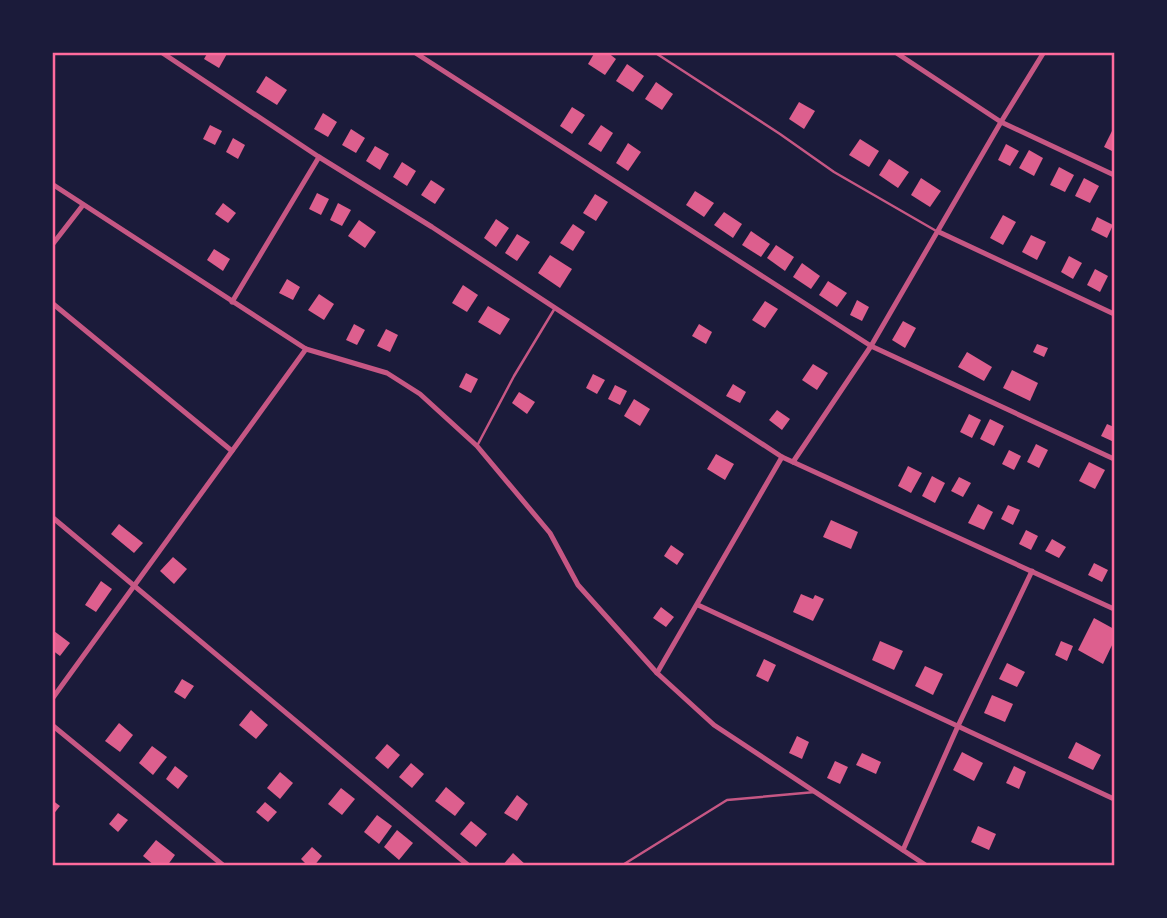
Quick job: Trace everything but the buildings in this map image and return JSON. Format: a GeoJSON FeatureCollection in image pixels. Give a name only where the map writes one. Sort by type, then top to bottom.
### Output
{"type":"FeatureCollection","features":[{"type":"Feature","properties":{"kind":"street"},"geometry":{"type":"LineString","coordinates":[[161,52],[782,457],[1115,609]]}},
{"type":"Feature","properties":{"kind":"street"},"geometry":{"type":"LineString","coordinates":[[414,52],[871,346],[1115,459]]}},
{"type":"Feature","properties":{"kind":"street"},"geometry":{"type":"LineString","coordinates":[[895,52],[1001,122],[1115,175]]}},
{"type":"Feature","properties":{"kind":"street"},"geometry":{"type":"LineString","coordinates":[[793,462],[871,346],[1044,52]]}},
{"type":"Feature","properties":{"kind":"street"},"geometry":{"type":"LineString","coordinates":[[232,302],[319,157]]}},
{"type":"Feature","properties":{"kind":"street"},"geometry":{"type":"LineString","coordinates":[[52,184],[306,349],[387,373],[420,394],[477,446],[550,533],[578,586],[657,673],[714,724],[927,866]]}},
{"type":"Feature","properties":{"kind":"street"},"geometry":{"type":"LineString","coordinates":[[52,245],[83,205]]}},
{"type":"Feature","properties":{"kind":"street"},"geometry":{"type":"LineString","coordinates":[[939,232],[1115,314]]}},
{"type":"Feature","properties":{"kind":"street"},"geometry":{"type":"LineString","coordinates":[[52,303],[232,451]]}},
{"type":"Feature","properties":{"kind":"street"},"geometry":{"type":"LineString","coordinates":[[52,699],[306,349]]}},
{"type":"Feature","properties":{"kind":"street"},"geometry":{"type":"LineString","coordinates":[[657,673],[782,457]]}},
{"type":"Feature","properties":{"kind":"street"},"geometry":{"type":"LineString","coordinates":[[52,517],[469,866]]}},
{"type":"Feature","properties":{"kind":"street"},"geometry":{"type":"LineString","coordinates":[[903,850],[958,726],[1032,571]]}},
{"type":"Feature","properties":{"kind":"street"},"geometry":{"type":"LineString","coordinates":[[698,605],[1115,799]]}},
{"type":"Feature","properties":{"kind":"street"},"geometry":{"type":"LineString","coordinates":[[52,725],[224,866]]}},
{"type":"Feature","properties":{"kind":"lane"},"geometry":{"type":"LineString","coordinates":[[654,52],[834,172],[939,232]]}},
{"type":"Feature","properties":{"kind":"lane"},"geometry":{"type":"LineString","coordinates":[[477,446],[514,376],[555,308]]}},
{"type":"Feature","properties":{"kind":"lane"},"geometry":{"type":"LineString","coordinates":[[621,866],[727,800],[818,792]]}}]}
